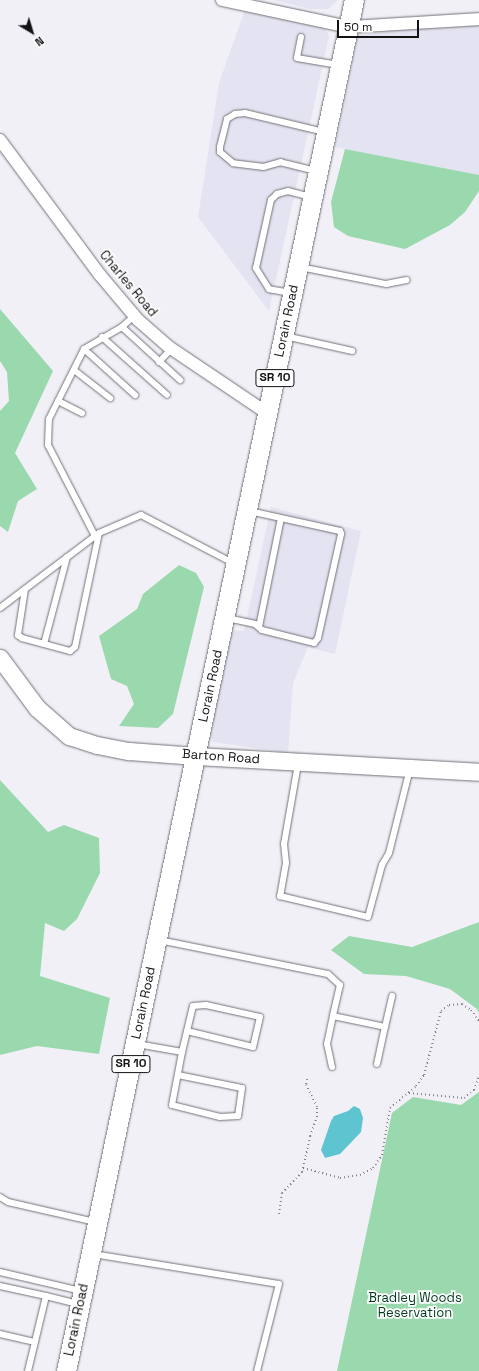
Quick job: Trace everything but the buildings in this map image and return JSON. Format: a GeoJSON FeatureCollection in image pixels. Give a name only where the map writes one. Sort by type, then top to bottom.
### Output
{"type":"FeatureCollection","features":[{"type":"Feature","properties":{"kind":"main road","name":"Lorain Road"},"geometry":{"type":"LineString","coordinates":[[66,1371],[158,940],[267,412],[342,66],[354,0]]}},
{"type":"Feature","properties":{"kind":"street"},"geometry":{"type":"LineString","coordinates":[[222,0],[349,27],[479,19]]}},
{"type":"Feature","properties":{"kind":"street","name":"Charles Road"},"geometry":{"type":"LineString","coordinates":[[0,140],[100,275],[134,316],[171,349],[267,412]]}},
{"type":"Feature","properties":{"kind":"street","name":"Barton Road"},"geometry":{"type":"LineString","coordinates":[[0,658],[37,708],[69,736],[129,751],[479,772]]}},
{"type":"Feature","properties":{"kind":"lane"},"geometry":{"type":"LineString","coordinates":[[301,37],[296,58],[342,66]]}},
{"type":"Feature","properties":{"kind":"lane"},"geometry":{"type":"LineString","coordinates":[[319,172],[281,162],[264,167],[232,162],[220,152],[220,147],[227,119],[235,114],[245,113],[328,132]]}},
{"type":"Feature","properties":{"kind":"lane"},"geometry":{"type":"LineString","coordinates":[[293,293],[269,289],[256,268],[271,200],[277,194],[288,192],[314,198]]}},
{"type":"Feature","properties":{"kind":"lane"},"geometry":{"type":"LineString","coordinates":[[298,267],[386,284],[407,280]]}},
{"type":"Feature","properties":{"kind":"lane"},"geometry":{"type":"LineString","coordinates":[[25,589],[18,635],[70,651],[75,647],[97,534],[48,444],[49,418],[84,349],[102,337],[122,327],[134,316]]}},
{"type":"Feature","properties":{"kind":"lane"},"geometry":{"type":"LineString","coordinates":[[122,327],[180,380]]}},
{"type":"Feature","properties":{"kind":"lane"},"geometry":{"type":"LineString","coordinates":[[284,336],[352,351]]}},
{"type":"Feature","properties":{"kind":"lane"},"geometry":{"type":"LineString","coordinates":[[102,337],[168,395]]}},
{"type":"Feature","properties":{"kind":"lane"},"geometry":{"type":"LineString","coordinates":[[84,349],[136,395]]}},
{"type":"Feature","properties":{"kind":"lane"},"geometry":{"type":"LineString","coordinates":[[159,362],[171,349]]}},
{"type":"Feature","properties":{"kind":"lane"},"geometry":{"type":"LineString","coordinates":[[74,370],[110,398]]}},
{"type":"Feature","properties":{"kind":"lane"},"geometry":{"type":"LineString","coordinates":[[58,401],[82,413]]}},
{"type":"Feature","properties":{"kind":"lane"},"geometry":{"type":"LineString","coordinates":[[225,618],[255,624],[259,628],[314,642],[318,638],[341,534],[340,531],[247,511]]}},
{"type":"Feature","properties":{"kind":"lane"},"geometry":{"type":"LineString","coordinates":[[0,608],[97,534],[141,514],[236,564]]}},
{"type":"Feature","properties":{"kind":"lane"},"geometry":{"type":"LineString","coordinates":[[259,628],[281,518]]}},
{"type":"Feature","properties":{"kind":"lane"},"geometry":{"type":"LineString","coordinates":[[44,644],[67,557]]}},
{"type":"Feature","properties":{"kind":"lane"},"geometry":{"type":"LineString","coordinates":[[298,762],[284,844],[286,863],[280,896],[368,917],[382,865],[389,852],[410,768]]}},
{"type":"Feature","properties":{"kind":"lane"},"geometry":{"type":"LineString","coordinates":[[158,940],[328,974],[340,985],[327,1044],[332,1067]]}},
{"type":"Feature","properties":{"kind":"lane"},"geometry":{"type":"LineString","coordinates":[[377,1064],[392,996]]}},
{"type":"Feature","properties":{"kind":"lane"},"geometry":{"type":"LineString","coordinates":[[178,1075],[242,1088],[238,1116],[220,1117],[172,1105],[182,1052],[187,1031],[193,1006],[206,1004],[260,1017],[253,1047],[187,1031]]}},
{"type":"Feature","properties":{"kind":"lane"},"geometry":{"type":"LineString","coordinates":[[333,1016],[385,1027]]}},
{"type":"Feature","properties":{"kind":"lane"},"geometry":{"type":"LineString","coordinates":[[135,1044],[182,1052]]}},
{"type":"Feature","properties":{"kind":"lane"},"geometry":{"type":"LineString","coordinates":[[0,1197],[8,1202],[97,1222]]}},
{"type":"Feature","properties":{"kind":"lane"},"geometry":{"type":"LineString","coordinates":[[91,1254],[279,1284],[258,1371]]}},
{"type":"Feature","properties":{"kind":"lane"},"geometry":{"type":"LineString","coordinates":[[0,1272],[82,1298]]}},
{"type":"Feature","properties":{"kind":"lane"},"geometry":{"type":"LineString","coordinates":[[0,1286],[46,1296],[82,1298]]}},
{"type":"Feature","properties":{"kind":"lane"},"geometry":{"type":"LineString","coordinates":[[28,1371],[46,1296]]}},
{"type":"Feature","properties":{"kind":"lane"},"geometry":{"type":"LineString","coordinates":[[0,1334],[34,1342]]}},
{"type":"Feature","properties":{"kind":"path"},"geometry":{"type":"LineString","coordinates":[[303,1168],[340,1178],[360,1175],[373,1168],[382,1155],[390,1108],[408,1093],[424,1075],[437,1019],[444,1008],[455,1003],[462,1004],[471,1010],[479,1021]]}},
{"type":"Feature","properties":{"kind":"path"},"geometry":{"type":"LineString","coordinates":[[408,1093],[464,1098],[476,1087],[479,1076]]}},
{"type":"Feature","properties":{"kind":"path"},"geometry":{"type":"LineString","coordinates":[[279,1214],[282,1193],[298,1179],[303,1168],[318,1113],[316,1104],[306,1084],[308,1077]]}},
{"type":"Feature","properties":{"kind":"shaded area"},"geometry":{"type":"Polygon","coordinates":[[[274,0],[338,0],[328,9],[309,9],[274,0]]]}},
{"type":"Feature","properties":{"kind":"shaded area"},"geometry":{"type":"Polygon","coordinates":[[[246,7],[325,28],[329,36],[269,311],[198,217],[219,83],[246,7]]]}},
{"type":"Feature","properties":{"kind":"shaded area"},"geometry":{"type":"Polygon","coordinates":[[[457,24],[479,24],[479,175],[335,147],[358,35],[457,24]]]}},
{"type":"Feature","properties":{"kind":"shaded area"},"geometry":{"type":"Polygon","coordinates":[[[271,507],[361,531],[335,654],[308,647],[293,683],[288,753],[212,742],[211,732],[232,630],[244,631],[271,507]]]}},
{"type":"Feature","properties":{"kind":"green space"},"geometry":{"type":"Polygon","coordinates":[[[345,149],[479,175],[479,191],[465,212],[450,225],[405,249],[348,236],[334,227],[331,202],[345,149]]]}},
{"type":"Feature","properties":{"kind":"green space"},"geometry":{"type":"Polygon","coordinates":[[[0,309],[53,371],[15,453],[37,489],[18,501],[8,532],[0,526],[0,411],[9,401],[7,372],[0,361],[0,309]]]}},
{"type":"Feature","properties":{"kind":"green space"},"geometry":{"type":"Polygon","coordinates":[[[179,565],[196,573],[204,587],[173,714],[158,728],[119,726],[134,704],[127,686],[111,679],[99,636],[137,609],[143,594],[179,565]]]}},
{"type":"Feature","properties":{"kind":"green space"},"geometry":{"type":"Polygon","coordinates":[[[0,780],[48,832],[64,825],[99,838],[100,873],[77,919],[64,931],[45,923],[40,976],[110,998],[99,1054],[37,1046],[0,1055],[0,780]]]}},
{"type":"Feature","properties":{"kind":"green space"},"geometry":{"type":"Polygon","coordinates":[[[479,922],[479,1013],[477,1009],[450,989],[406,976],[364,974],[331,950],[349,936],[412,947],[479,922]]]}},
{"type":"Feature","properties":{"kind":"green space","name":"Bradley Woods Reservation"},"geometry":{"type":"Polygon","coordinates":[[[479,1092],[479,1371],[337,1371],[392,1113],[413,1097],[461,1105],[479,1092]]]}},
{"type":"Feature","properties":{"kind":"water"},"geometry":{"type":"Polygon","coordinates":[[[354,1106],[360,1109],[363,1118],[361,1132],[340,1154],[325,1158],[321,1150],[331,1121],[334,1116],[348,1111],[354,1106]]]}}]}
